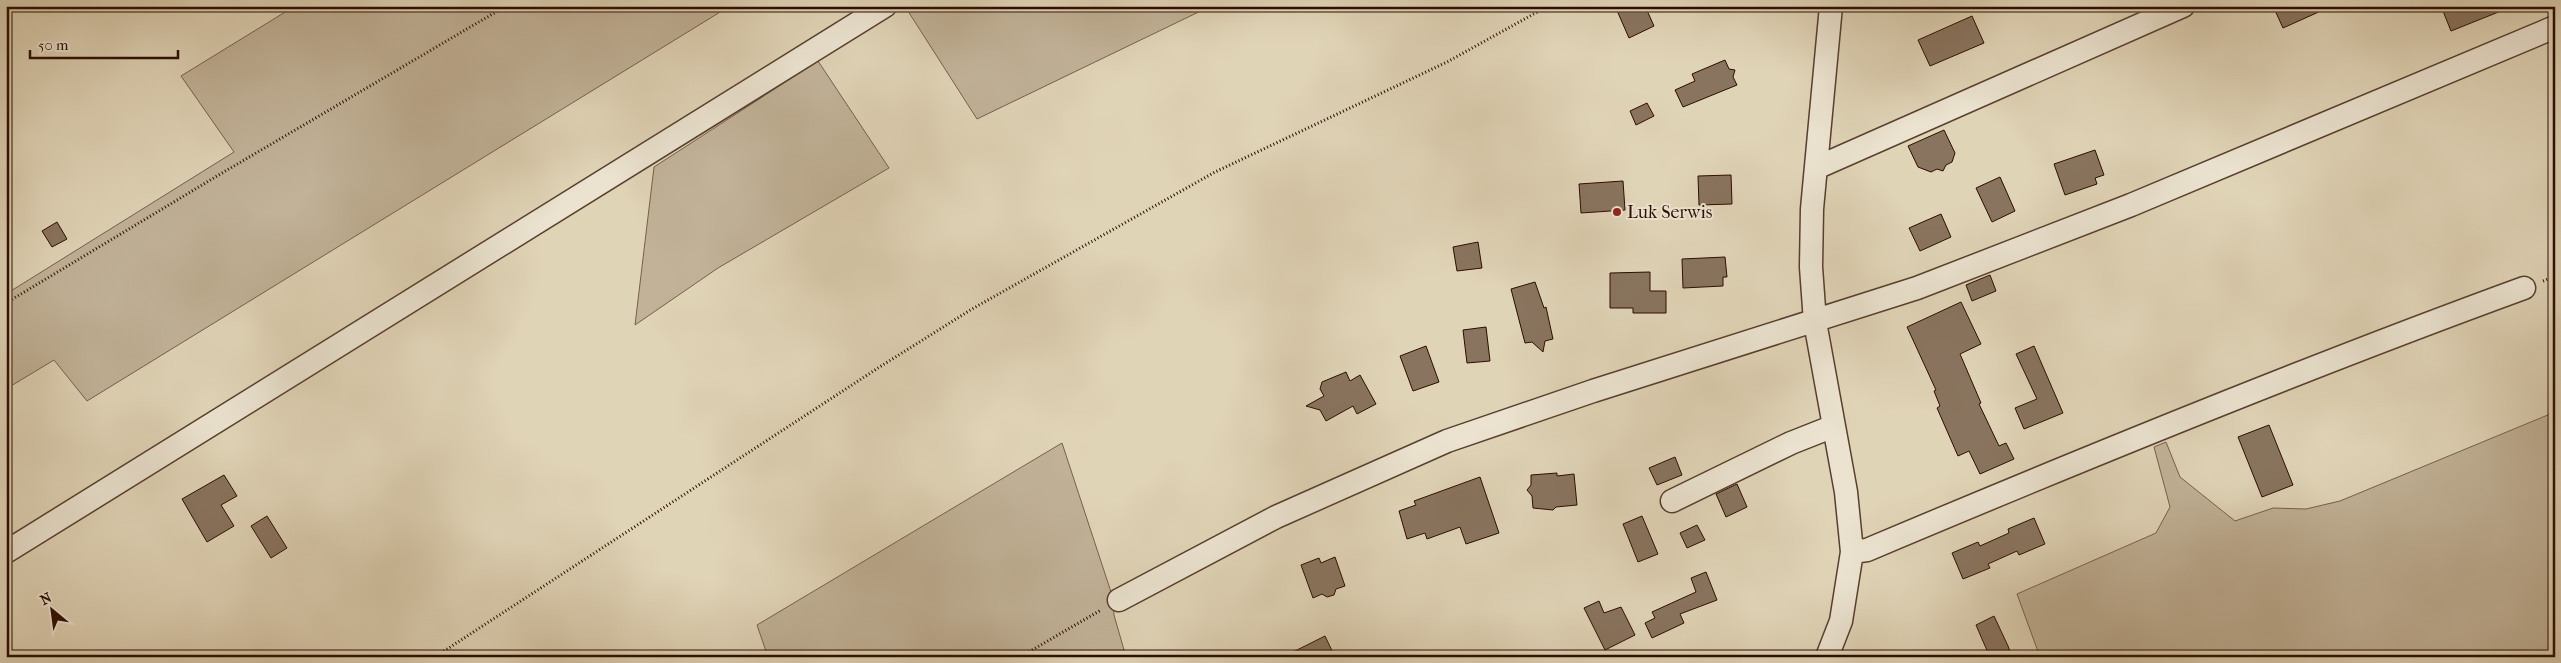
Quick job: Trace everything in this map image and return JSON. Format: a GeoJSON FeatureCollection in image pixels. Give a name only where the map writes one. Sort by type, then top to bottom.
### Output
{"type":"FeatureCollection","features":[{"type":"Feature","properties":{"kind":"street"},"geometry":{"type":"LineString","coordinates":[[6,552],[885,6]]}},
{"type":"Feature","properties":{"kind":"street"},"geometry":{"type":"LineString","coordinates":[[1827,657],[1841,621],[1852,552],[1846,492],[1815,322],[1811,267],[1816,168],[1831,6]]}},
{"type":"Feature","properties":{"kind":"street"},"geometry":{"type":"LineString","coordinates":[[1816,168],[2183,6]]}},
{"type":"Feature","properties":{"kind":"street"},"geometry":{"type":"LineString","coordinates":[[1119,600],[1276,517],[1447,441],[1593,391],[1815,322],[1917,288],[2131,205],[2555,27]]}},
{"type":"Feature","properties":{"kind":"street"},"geometry":{"type":"LineString","coordinates":[[1852,552],[1867,550],[2088,456],[2399,333],[2524,288]]}},
{"type":"Feature","properties":{"kind":"street"},"geometry":{"type":"LineString","coordinates":[[1672,501],[1791,443],[1834,426]]}},
{"type":"Feature","properties":{"kind":"path"},"geometry":{"type":"LineString","coordinates":[[6,303],[506,6]]}},
{"type":"Feature","properties":{"kind":"path"},"geometry":{"type":"LineString","coordinates":[[435,657],[878,368],[972,309],[1215,172],[1447,62],[1548,6]]}},
{"type":"Feature","properties":{"kind":"path"},"geometry":{"type":"LineString","coordinates":[[1020,657],[1119,600]]}},
{"type":"Feature","properties":{"kind":"shaded area"},"geometry":{"type":"Polygon","coordinates":[[[295,6],[730,6],[87,401],[54,360],[6,389],[6,294],[234,152],[181,76],[295,6]]]}},
{"type":"Feature","properties":{"kind":"shaded area"},"geometry":{"type":"Polygon","coordinates":[[[909,6],[1211,6],[977,119],[906,8],[909,6]]]}},
{"type":"Feature","properties":{"kind":"shaded area"},"geometry":{"type":"Polygon","coordinates":[[[818,61],[889,168],[718,268],[635,325],[654,167],[818,61]]]}},
{"type":"Feature","properties":{"kind":"shaded area"},"geometry":{"type":"Polygon","coordinates":[[[2555,412],[2555,657],[2040,657],[2017,594],[2156,533],[2170,507],[2154,447],[2166,442],[2180,477],[2235,521],[2273,508],[2306,509],[2340,501],[2555,412]]]}},
{"type":"Feature","properties":{"kind":"shaded area"},"geometry":{"type":"Polygon","coordinates":[[[1062,443],[1113,598],[1114,615],[1126,657],[768,657],[757,625],[1062,443]]]}},
{"type":"Feature","properties":{"kind":"building"},"geometry":{"type":"Polygon","coordinates":[[[1615,6],[1645,6],[1654,26],[1629,38],[1615,6]]]}},
{"type":"Feature","properties":{"kind":"building"},"geometry":{"type":"Polygon","coordinates":[[[2273,6],[2332,6],[2283,28],[2273,6]]]}},
{"type":"Feature","properties":{"kind":"building"},"geometry":{"type":"Polygon","coordinates":[[[2441,6],[2511,6],[2511,7],[2451,31],[2441,6]]]}},
{"type":"Feature","properties":{"kind":"building"},"geometry":{"type":"Polygon","coordinates":[[[1972,16],[1984,43],[1930,66],[1918,40],[1972,16]]]}},
{"type":"Feature","properties":{"kind":"building"},"geometry":{"type":"Polygon","coordinates":[[[1725,60],[1729,69],[1735,70],[1733,77],[1737,85],[1683,107],[1675,90],[1695,81],[1692,74],[1725,60]]]}},
{"type":"Feature","properties":{"kind":"building"},"geometry":{"type":"Polygon","coordinates":[[[1647,103],[1654,116],[1636,125],[1630,111],[1647,103]]]}},
{"type":"Feature","properties":{"kind":"building"},"geometry":{"type":"Polygon","coordinates":[[[1944,130],[1955,153],[1952,162],[1946,165],[1943,171],[1937,169],[1931,172],[1918,167],[1908,146],[1944,130]]]}},
{"type":"Feature","properties":{"kind":"building"},"geometry":{"type":"Polygon","coordinates":[[[2095,150],[2104,175],[2095,178],[2097,184],[2065,195],[2054,164],[2095,150]]]}},
{"type":"Feature","properties":{"kind":"building"},"geometry":{"type":"Polygon","coordinates":[[[1731,175],[1732,204],[1699,205],[1698,176],[1731,175]]]}},
{"type":"Feature","properties":{"kind":"building"},"geometry":{"type":"Polygon","coordinates":[[[2000,177],[2015,211],[1992,222],[1976,188],[2000,177]]]}},
{"type":"Feature","properties":{"kind":"building"},"geometry":{"type":"Polygon","coordinates":[[[1623,181],[1625,210],[1581,213],[1579,184],[1623,181]]]}},
{"type":"Feature","properties":{"kind":"building"},"geometry":{"type":"Polygon","coordinates":[[[1941,214],[1951,237],[1920,251],[1909,228],[1941,214]]]}},
{"type":"Feature","properties":{"kind":"building"},"geometry":{"type":"Polygon","coordinates":[[[57,222],[67,239],[52,247],[42,231],[57,222]]]}},
{"type":"Feature","properties":{"kind":"building"},"geometry":{"type":"Polygon","coordinates":[[[1478,242],[1482,268],[1457,271],[1453,247],[1478,242]]]}},
{"type":"Feature","properties":{"kind":"building"},"geometry":{"type":"Polygon","coordinates":[[[1725,257],[1727,277],[1723,277],[1723,286],[1683,288],[1682,259],[1725,257]]]}},
{"type":"Feature","properties":{"kind":"building"},"geometry":{"type":"Polygon","coordinates":[[[1650,272],[1650,291],[1666,291],[1666,313],[1633,313],[1633,308],[1610,308],[1610,273],[1650,272]]]}},
{"type":"Feature","properties":{"kind":"building"},"geometry":{"type":"Polygon","coordinates":[[[1990,275],[1996,291],[1972,301],[1966,285],[1990,275]]]}},
{"type":"Feature","properties":{"kind":"building"},"geometry":{"type":"Polygon","coordinates":[[[1535,282],[1544,308],[1546,307],[1553,339],[1545,341],[1543,352],[1532,342],[1525,343],[1511,289],[1535,282]]]}},
{"type":"Feature","properties":{"kind":"building"},"geometry":{"type":"Polygon","coordinates":[[[1961,302],[1981,344],[1960,354],[1981,403],[1979,404],[1999,446],[2006,443],[2014,459],[1980,474],[1969,451],[1958,456],[1937,408],[1940,406],[1934,391],[1936,390],[1907,327],[1961,302]]]}},
{"type":"Feature","properties":{"kind":"building"},"geometry":{"type":"Polygon","coordinates":[[[1486,327],[1490,361],[1467,363],[1463,330],[1486,327]]]}},
{"type":"Feature","properties":{"kind":"building"},"geometry":{"type":"Polygon","coordinates":[[[1426,346],[1439,382],[1413,391],[1400,356],[1426,346]]]}},
{"type":"Feature","properties":{"kind":"building"},"geometry":{"type":"Polygon","coordinates":[[[2034,346],[2063,413],[2024,429],[2015,408],[2037,399],[2016,354],[2034,346]]]}},
{"type":"Feature","properties":{"kind":"building"},"geometry":{"type":"Polygon","coordinates":[[[1346,372],[1350,381],[1360,375],[1376,404],[1357,414],[1353,406],[1326,421],[1320,410],[1306,406],[1324,396],[1320,389],[1322,382],[1346,372]]]}},
{"type":"Feature","properties":{"kind":"building"},"geometry":{"type":"Polygon","coordinates":[[[2269,425],[2293,485],[2262,497],[2238,437],[2269,425]]]}},
{"type":"Feature","properties":{"kind":"building"},"geometry":{"type":"Polygon","coordinates":[[[1675,457],[1682,475],[1657,485],[1649,468],[1675,457]]]}},
{"type":"Feature","properties":{"kind":"building"},"geometry":{"type":"Polygon","coordinates":[[[1557,473],[1557,476],[1574,474],[1577,505],[1556,507],[1553,510],[1533,508],[1532,496],[1527,490],[1531,485],[1531,475],[1557,473]]]}},
{"type":"Feature","properties":{"kind":"building"},"geometry":{"type":"Polygon","coordinates":[[[224,475],[237,496],[221,505],[234,526],[207,542],[182,499],[224,475]]]}},
{"type":"Feature","properties":{"kind":"building"},"geometry":{"type":"Polygon","coordinates":[[[1480,477],[1499,533],[1466,544],[1460,527],[1427,539],[1425,533],[1407,539],[1399,511],[1416,505],[1414,501],[1480,477]]]}},
{"type":"Feature","properties":{"kind":"building"},"geometry":{"type":"Polygon","coordinates":[[[1737,484],[1747,507],[1726,517],[1716,494],[1737,484]]]}},
{"type":"Feature","properties":{"kind":"building"},"geometry":{"type":"Polygon","coordinates":[[[267,516],[287,548],[271,558],[251,526],[267,516]]]}},
{"type":"Feature","properties":{"kind":"building"},"geometry":{"type":"Polygon","coordinates":[[[1642,516],[1658,554],[1638,562],[1623,524],[1642,516]]]}},
{"type":"Feature","properties":{"kind":"building"},"geometry":{"type":"Polygon","coordinates":[[[2034,518],[2045,544],[2019,555],[2017,551],[1988,564],[1990,568],[1963,579],[1952,553],[1978,542],[1980,546],[2009,533],[2008,529],[2034,518]]]}},
{"type":"Feature","properties":{"kind":"building"},"geometry":{"type":"Polygon","coordinates":[[[1697,525],[1705,540],[1687,548],[1680,533],[1697,525]]]}},
{"type":"Feature","properties":{"kind":"building"},"geometry":{"type":"Polygon","coordinates":[[[1335,557],[1345,586],[1336,589],[1334,595],[1327,597],[1322,594],[1313,598],[1301,565],[1319,558],[1321,563],[1335,557]]]}},
{"type":"Feature","properties":{"kind":"building"},"geometry":{"type":"Polygon","coordinates":[[[1706,572],[1717,600],[1680,614],[1684,623],[1652,638],[1645,623],[1655,618],[1652,612],[1696,592],[1691,578],[1706,572]]]}},
{"type":"Feature","properties":{"kind":"building"},"geometry":{"type":"Polygon","coordinates":[[[1599,601],[1604,613],[1621,607],[1635,635],[1605,650],[1584,608],[1599,601]]]}},
{"type":"Feature","properties":{"kind":"building"},"geometry":{"type":"Polygon","coordinates":[[[1994,616],[2012,657],[1990,657],[1982,639],[1976,625],[1994,616]]]}},
{"type":"Feature","properties":{"kind":"building"},"geometry":{"type":"Polygon","coordinates":[[[1325,636],[1335,657],[1283,657],[1325,636]]]}},
{"type":"Feature","properties":{"kind":"place","name":"Luk Serwis"},"geometry":{"type":"Point","coordinates":[1617,212]}}]}
